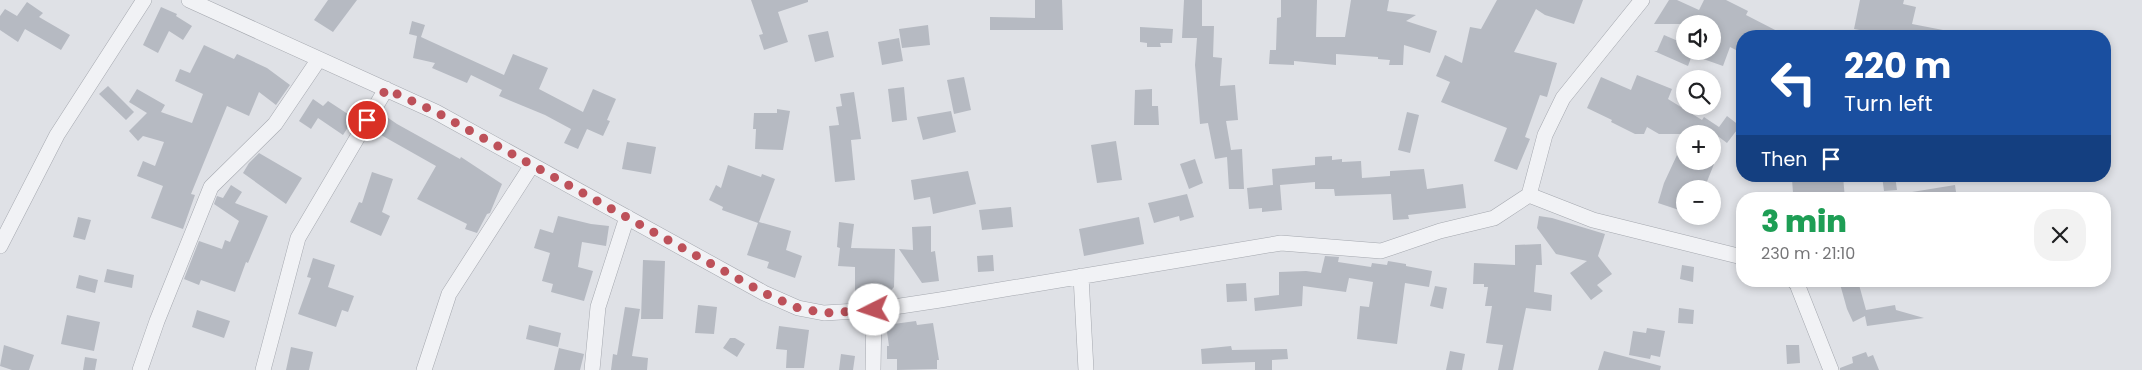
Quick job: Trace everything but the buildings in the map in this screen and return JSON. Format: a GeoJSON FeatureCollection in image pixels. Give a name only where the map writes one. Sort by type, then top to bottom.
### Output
{"type":"FeatureCollection","features":[{"type":"Feature","properties":{"kind":"street"},"geometry":{"type":"LineString","coordinates":[[0,246],[57,135],[144,0]]}},
{"type":"Feature","properties":{"kind":"street"},"geometry":{"type":"LineString","coordinates":[[189,0],[436,112],[764,293],[798,308],[824,313],[874,310],[1281,243],[1381,251],[1440,232],[1494,218],[1529,195],[1546,135],[1563,98],[1642,0]]}},
{"type":"Feature","properties":{"kind":"street"},"geometry":{"type":"LineString","coordinates":[[140,370],[157,321],[211,187],[275,124],[319,59]]}},
{"type":"Feature","properties":{"kind":"street"},"geometry":{"type":"LineString","coordinates":[[263,370],[298,238],[386,89]]}},
{"type":"Feature","properties":{"kind":"street"},"geometry":{"type":"LineString","coordinates":[[424,370],[449,294],[532,165]]}},
{"type":"Feature","properties":{"kind":"street"},"geometry":{"type":"LineString","coordinates":[[1529,195],[1593,220],[1736,256]]}},
{"type":"Feature","properties":{"kind":"street"},"geometry":{"type":"LineString","coordinates":[[592,370],[598,307],[627,218]]}},
{"type":"Feature","properties":{"kind":"street"},"geometry":{"type":"LineString","coordinates":[[1082,276],[1086,370]]}},
{"type":"Feature","properties":{"kind":"street"},"geometry":{"type":"LineString","coordinates":[[1798,287],[1831,370]]}},
{"type":"Feature","properties":{"kind":"street"},"geometry":{"type":"LineString","coordinates":[[872,370],[874,310]]}},
{"type":"Feature","properties":{"kind":"route"},"geometry":{"type":"LineString","coordinates":[[367,120],[386,89],[436,112],[764,293],[798,308],[824,313],[874,310]]}}]}
